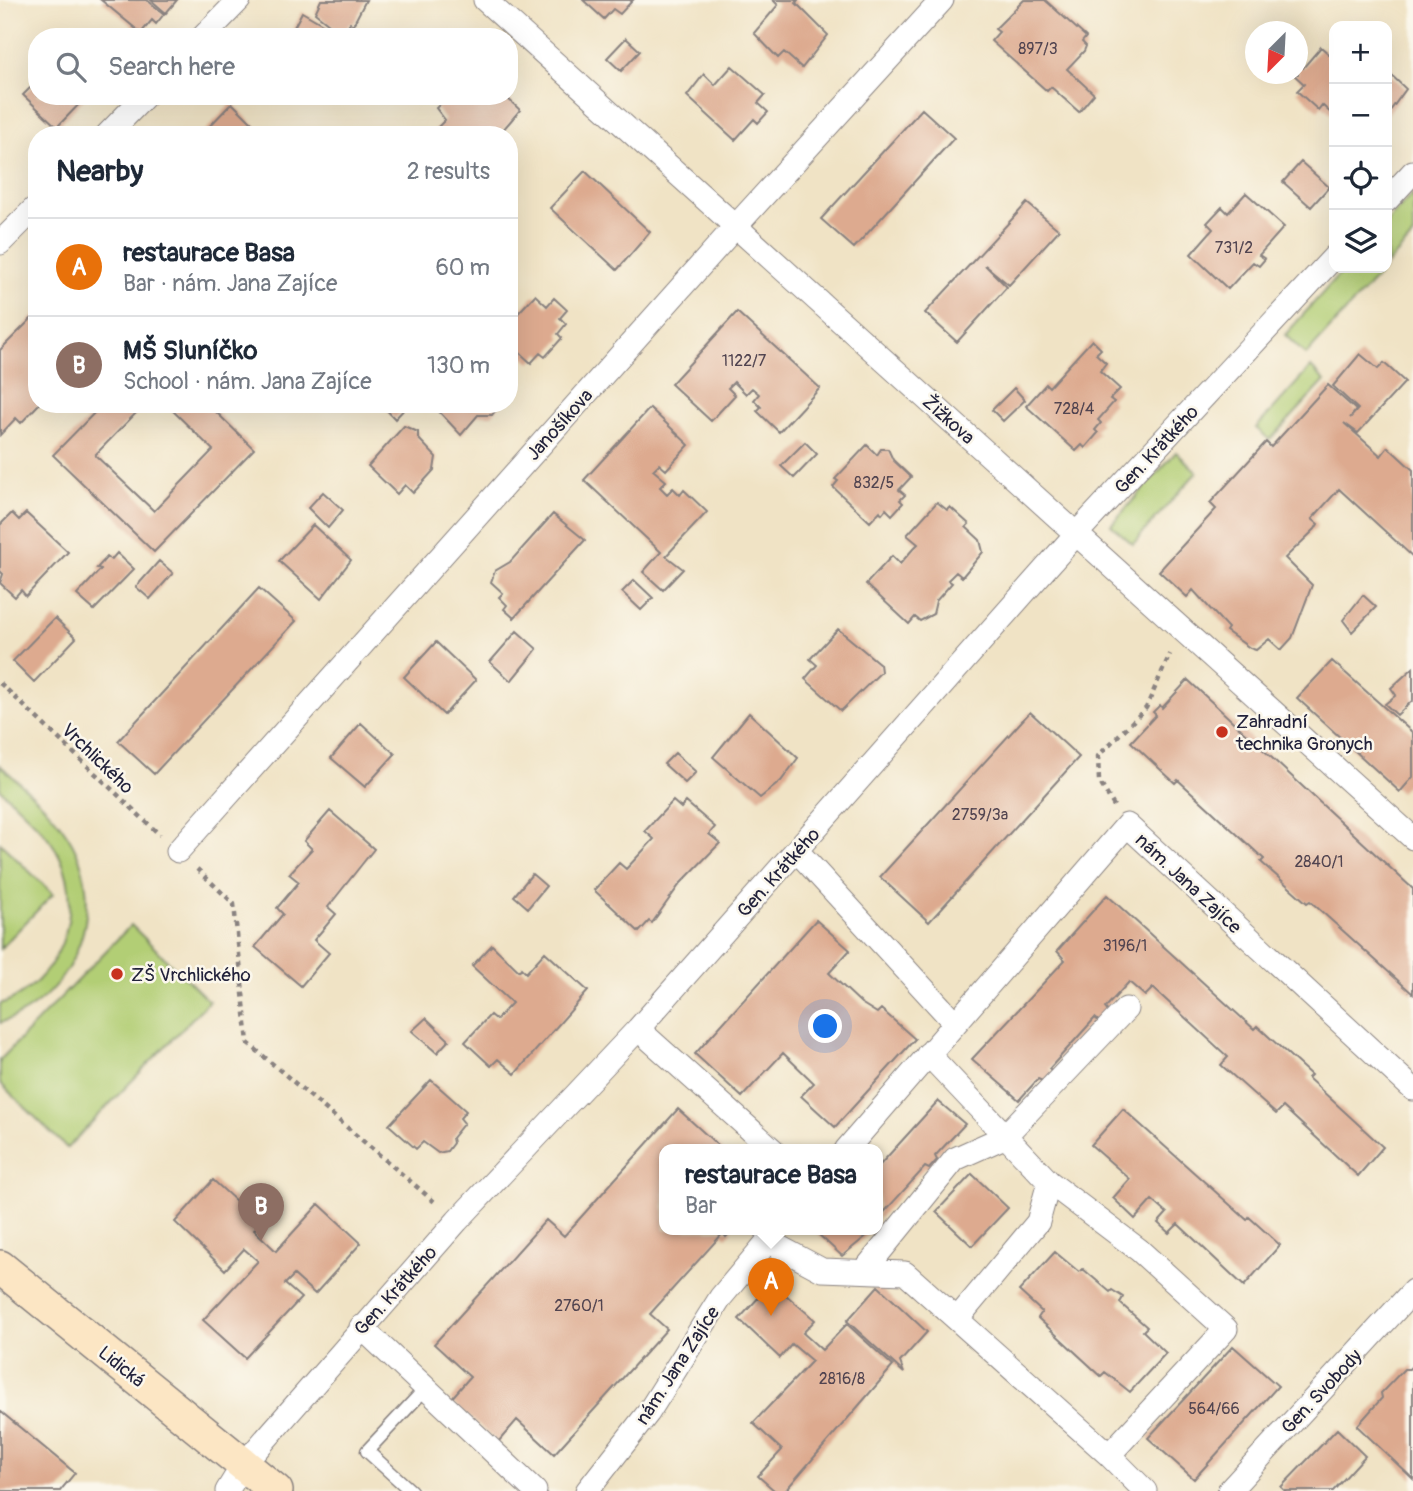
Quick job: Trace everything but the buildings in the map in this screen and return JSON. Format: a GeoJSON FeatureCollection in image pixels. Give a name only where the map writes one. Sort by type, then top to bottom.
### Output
{"type":"FeatureCollection","features":[{"type":"Feature","properties":{"kind":"main road","name":"Lidická"},"geometry":{"type":"LineString","coordinates":[[0,1267],[235,1478],[276,1491]]}},
{"type":"Feature","properties":{"kind":"street"},"geometry":{"type":"LineString","coordinates":[[212,28],[239,0]]}},
{"type":"Feature","properties":{"kind":"street","name":"Žižkova"},"geometry":{"type":"LineString","coordinates":[[485,0],[516,28]]}},
{"type":"Feature","properties":{"kind":"street","name":"Janošíkova"},"geometry":{"type":"LineString","coordinates":[[178,850],[735,227],[943,0]]}},
{"type":"Feature","properties":{"kind":"street","name":"Žižkova"},"geometry":{"type":"LineString","coordinates":[[518,30],[1413,838]]}},
{"type":"Feature","properties":{"kind":"street"},"geometry":{"type":"LineString","coordinates":[[116,126],[136,105]]}},
{"type":"Feature","properties":{"kind":"street"},"geometry":{"type":"LineString","coordinates":[[1392,195],[1413,172]]}},
{"type":"Feature","properties":{"kind":"street"},"geometry":{"type":"LineString","coordinates":[[0,243],[28,215]]}},
{"type":"Feature","properties":{"kind":"street","name":"Gen. Krátkého"},"geometry":{"type":"LineString","coordinates":[[235,1478],[362,1327],[457,1221],[638,1029],[1077,533],[1329,262]]}},
{"type":"Feature","properties":{"kind":"street","name":"nám. Jana Zajíce"},"geometry":{"type":"LineString","coordinates":[[851,1144],[1126,825],[1413,1089]]}},
{"type":"Feature","properties":{"kind":"street"},"geometry":{"type":"LineString","coordinates":[[797,851],[955,1023]]}},
{"type":"Feature","properties":{"kind":"street"},"geometry":{"type":"LineString","coordinates":[[864,1271],[955,1159],[1004,1137],[1126,1009]]}},
{"type":"Feature","properties":{"kind":"street"},"geometry":{"type":"LineString","coordinates":[[638,1029],[766,1144]]}},
{"type":"Feature","properties":{"kind":"street"},"geometry":{"type":"LineString","coordinates":[[928,1054],[1049,1182],[1139,1250],[1226,1329],[1109,1454]]}},
{"type":"Feature","properties":{"kind":"street"},"geometry":{"type":"LineString","coordinates":[[958,1318],[1038,1222],[1049,1182]]}},
{"type":"Feature","properties":{"kind":"street","name":"nám. Jana Zajíce"},"geometry":{"type":"LineString","coordinates":[[587,1491],[648,1413],[721,1297],[773,1236],[822,1270],[905,1273],[1109,1454],[1144,1491]]}},
{"type":"Feature","properties":{"kind":"street","name":"Gen. Svobody"},"geometry":{"type":"LineString","coordinates":[[1229,1491],[1413,1291]]}},
{"type":"Feature","properties":{"kind":"street"},"geometry":{"type":"LineString","coordinates":[[362,1327],[535,1491]]}},
{"type":"Feature","properties":{"kind":"lane"},"geometry":{"type":"LineString","coordinates":[[411,1491],[367,1451],[426,1388]]}},
{"type":"Feature","properties":{"kind":"path"},"geometry":{"type":"LineString","coordinates":[[1126,825],[1099,781],[1098,755],[1146,708],[1170,654]]}},
{"type":"Feature","properties":{"kind":"path","name":"Vrchlického"},"geometry":{"type":"LineString","coordinates":[[0,684],[234,904],[248,1044],[457,1221]]}},
{"type":"Feature","properties":{"kind":"green space"},"geometry":{"type":"Polygon","coordinates":[[[1413,193],[1413,236],[1392,259],[1392,216],[1413,193]]]}},
{"type":"Feature","properties":{"kind":"green space"},"geometry":{"type":"Polygon","coordinates":[[[1341,273],[1380,273],[1306,355],[1285,335],[1341,273]]]}},
{"type":"Feature","properties":{"kind":"green space"},"geometry":{"type":"Polygon","coordinates":[[[1311,367],[1325,381],[1270,440],[1256,428],[1311,367]]]}},
{"type":"Feature","properties":{"kind":"green space"},"geometry":{"type":"Polygon","coordinates":[[[1176,452],[1197,472],[1133,544],[1111,525],[1176,452]]]}},
{"type":"Feature","properties":{"kind":"green space"},"geometry":{"type":"Polygon","coordinates":[[[0,765],[42,804],[64,830],[79,857],[86,885],[86,914],[80,942],[68,968],[50,991],[27,1010],[0,1023],[0,1004],[38,981],[51,964],[62,944],[68,923],[70,900],[67,878],[55,847],[41,829],[0,789],[0,765]]]}},
{"type":"Feature","properties":{"kind":"green space"},"geometry":{"type":"Polygon","coordinates":[[[0,843],[53,894],[0,949],[0,843]]]}},
{"type":"Feature","properties":{"kind":"green space"},"geometry":{"type":"Polygon","coordinates":[[[131,925],[209,1001],[67,1148],[0,1083],[0,1060],[131,925]]]}},
{"type":"Feature","properties":{"kind":"place","name":"Zahradní technika Gronych"},"geometry":{"type":"Point","coordinates":[1222,732]}},
{"type":"Feature","properties":{"kind":"place","name":"ZŠ Vrchlického"},"geometry":{"type":"Point","coordinates":[117,974]}},
{"type":"Feature","properties":{"kind":"place","name":"MŠ Sluníčko"},"geometry":{"type":"Point","coordinates":[261,1241]}},
{"type":"Feature","properties":{"kind":"place","name":"restaurace Basa"},"geometry":{"type":"Point","coordinates":[771,1316]}}]}
